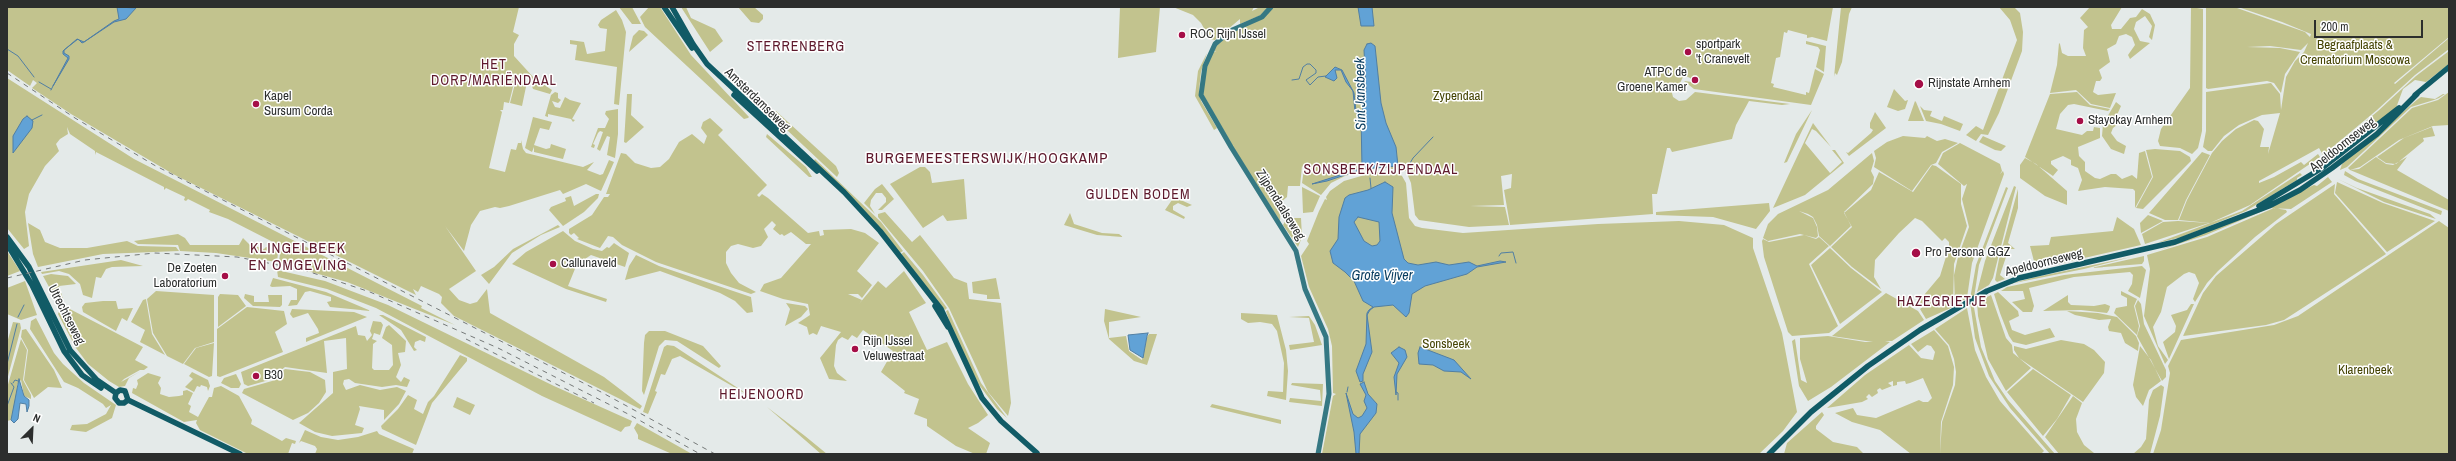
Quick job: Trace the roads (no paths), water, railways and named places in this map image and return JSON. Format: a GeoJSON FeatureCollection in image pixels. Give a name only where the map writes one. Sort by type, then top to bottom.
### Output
{"type":"FeatureCollection","features":[{"type":"Feature","properties":{"kind":"main road","name":"Amsterdamseweg"},"geometry":{"type":"LineString","coordinates":[[664,7],[687,42],[729,90],[840,193],[848,197]]}},
{"type":"Feature","properties":{"kind":"main road","name":"Amsterdamseweg"},"geometry":{"type":"LineString","coordinates":[[672,7],[693,44],[712,70],[848,197],[894,248],[944,315],[948,328],[972,380],[997,412],[1037,453]]}},
{"type":"Feature","properties":{"kind":"main road","name":"Zijpendaalseweg"},"geometry":{"type":"LineString","coordinates":[[1271,7],[1258,19],[1230,31],[1215,44],[1205,66],[1201,95],[1227,141],[1296,251],[1305,289],[1323,329],[1328,350],[1329,394],[1318,454]]}},
{"type":"Feature","properties":{"kind":"main road","name":"Apeldoornseweg"},"geometry":{"type":"LineString","coordinates":[[1769,454],[1811,412],[1868,366],[1907,339],[1987,291],[2019,278],[2152,248],[2230,221],[2277,202],[2311,183],[2332,168],[2449,67]]}},
{"type":"Feature","properties":{"kind":"main road","name":"Apeldoornseweg"},"geometry":{"type":"LineString","coordinates":[[2230,221],[2271,200],[2363,141]]}},
{"type":"Feature","properties":{"kind":"main road"},"geometry":{"type":"LineString","coordinates":[[2328,163],[2332,168]]}},
{"type":"Feature","properties":{"kind":"main road","name":"Utrechtseweg"},"geometry":{"type":"LineString","coordinates":[[7,237],[29,267],[70,350],[97,380],[116,395]]}},
{"type":"Feature","properties":{"kind":"main road","name":"Utrechtseweg"},"geometry":{"type":"LineString","coordinates":[[7,244],[32,285],[58,341],[74,365],[88,380],[116,395]]}},
{"type":"Feature","properties":{"kind":"main road","name":"Utrechtseweg"},"geometry":{"type":"LineString","coordinates":[[128,400],[121,403],[116,401],[116,395],[120,390],[125,391],[128,400],[240,454]]}},
{"type":"Feature","properties":{"kind":"water"},"geometry":{"type":"Polygon","coordinates":[[[117,7],[136,8],[126,19],[114,22],[84,42],[114,21],[119,19],[117,7]]]}},
{"type":"Feature","properties":{"kind":"water"},"geometry":{"type":"Polygon","coordinates":[[[1358,7],[1372,7],[1374,26],[1361,26],[1358,7]]]}},
{"type":"Feature","properties":{"kind":"water"},"geometry":{"type":"Polygon","coordinates":[[[1371,43],[1375,46],[1381,103],[1386,123],[1396,147],[1398,166],[1363,169],[1327,181],[1312,184],[1362,168],[1361,116],[1355,112],[1353,91],[1356,111],[1362,112],[1366,90],[1364,50],[1367,44],[1371,43]]]}},
{"type":"Feature","properties":{"kind":"water"},"geometry":{"type":"Polygon","coordinates":[[[64,50],[64,53],[69,56],[69,59],[53,86],[68,58],[63,54],[64,50]]]}},
{"type":"Feature","properties":{"kind":"water"},"geometry":{"type":"Polygon","coordinates":[[[1335,67],[1342,70],[1353,91],[1346,82],[1341,70],[1335,70],[1337,78],[1334,81],[1325,77],[1335,67]]]}},
{"type":"Feature","properties":{"kind":"water"},"geometry":{"type":"Polygon","coordinates":[[[27,116],[33,121],[32,128],[13,153],[13,136],[23,119],[27,116]]]}},
{"type":"Feature","properties":{"kind":"water","name":"Grote Vijver"},"geometry":{"type":"Polygon","coordinates":[[[1385,182],[1393,187],[1392,213],[1404,259],[1408,263],[1418,265],[1436,262],[1449,265],[1469,262],[1477,266],[1500,261],[1506,262],[1477,267],[1467,274],[1425,286],[1412,294],[1409,313],[1406,317],[1393,305],[1374,307],[1370,310],[1367,315],[1372,352],[1363,374],[1363,381],[1360,382],[1356,371],[1366,344],[1367,313],[1369,310],[1373,307],[1363,301],[1354,281],[1333,263],[1330,251],[1338,239],[1339,217],[1345,198],[1349,195],[1368,190],[1385,182]],[[1358,217],[1354,222],[1364,241],[1372,246],[1377,245],[1380,241],[1379,222],[1358,217]]]}},
{"type":"Feature","properties":{"kind":"water"},"geometry":{"type":"Polygon","coordinates":[[[1148,333],[1143,358],[1130,350],[1128,335],[1148,333]]]}},
{"type":"Feature","properties":{"kind":"water"},"geometry":{"type":"Polygon","coordinates":[[[1399,347],[1405,350],[1407,357],[1397,374],[1396,395],[1394,377],[1399,363],[1391,353],[1399,347]]]}},
{"type":"Feature","properties":{"kind":"water"},"geometry":{"type":"Polygon","coordinates":[[[1420,347],[1454,360],[1471,379],[1461,372],[1444,371],[1433,365],[1419,364],[1418,353],[1420,347]]]}},
{"type":"Feature","properties":{"kind":"water"},"geometry":{"type":"Polygon","coordinates":[[[19,379],[24,396],[29,400],[29,406],[27,412],[26,404],[20,403],[18,419],[14,423],[11,420],[19,379]]]}},
{"type":"Feature","properties":{"kind":"water"},"geometry":{"type":"Polygon","coordinates":[[[1364,382],[1368,394],[1377,404],[1376,413],[1360,434],[1359,454],[1356,454],[1354,432],[1346,393],[1353,414],[1358,418],[1362,416],[1367,408],[1364,401],[1366,395],[1360,384],[1364,382]]]}},
{"type":"Feature","properties":{"kind":"waterway"},"geometry":{"type":"LineString","coordinates":[[7,49],[18,56],[34,77]]}},
{"type":"Feature","properties":{"kind":"waterway"},"geometry":{"type":"LineString","coordinates":[[1292,80],[1299,79],[1303,67],[1307,64],[1310,64],[1316,70],[1316,73],[1306,80],[1310,85],[1318,77],[1326,76]]}},
{"type":"Feature","properties":{"kind":"waterway"},"geometry":{"type":"LineString","coordinates":[[39,82],[51,89]]}},
{"type":"Feature","properties":{"kind":"waterway"},"geometry":{"type":"LineString","coordinates":[[51,90],[53,86]]}},
{"type":"Feature","properties":{"kind":"waterway"},"geometry":{"type":"LineString","coordinates":[[32,120],[42,115]]}},
{"type":"Feature","properties":{"kind":"waterway"},"geometry":{"type":"LineString","coordinates":[[1409,165],[1413,158],[1433,137]]}},
{"type":"Feature","properties":{"kind":"waterway","name":"Sint Jansbeek"},"geometry":{"type":"LineString","coordinates":[[1370,178],[1371,188]]}},
{"type":"Feature","properties":{"kind":"waterway"},"geometry":{"type":"LineString","coordinates":[[1499,256],[1501,253],[1513,252],[1516,263]]}},
{"type":"Feature","properties":{"kind":"waterway"},"geometry":{"type":"LineString","coordinates":[[18,317],[24,305]]}},
{"type":"Feature","properties":{"kind":"waterway"},"geometry":{"type":"LineString","coordinates":[[7,364],[17,324]]}},
{"type":"Feature","properties":{"kind":"waterway"},"geometry":{"type":"LineString","coordinates":[[13,383],[15,380],[18,381]]}},
{"type":"Feature","properties":{"kind":"waterway"},"geometry":{"type":"LineString","coordinates":[[7,406],[14,387],[11,383]]}},
{"type":"Feature","properties":{"kind":"waterway"},"geometry":{"type":"LineString","coordinates":[[1347,392],[1348,387]]}},
{"type":"Feature","properties":{"kind":"waterway"},"geometry":{"type":"LineString","coordinates":[[1396,392],[1398,393],[1398,400]]}},
{"type":"Feature","properties":{"kind":"railway"},"geometry":{"type":"LineString","coordinates":[[7,73],[75,118],[154,165],[601,392],[715,454]]}},
{"type":"Feature","properties":{"kind":"railway"},"geometry":{"type":"LineString","coordinates":[[7,278],[85,260],[155,253],[237,257],[304,270],[370,292],[498,348],[630,415],[700,454]]}},
{"type":"Feature","properties":{"kind":"railway"},"geometry":{"type":"LineString","coordinates":[[466,339],[594,403]]}},
{"type":"Feature","properties":{"kind":"place","name":"ROC Rijn IJssel"},"geometry":{"type":"Point","coordinates":[1182,35]}},
{"type":"Feature","properties":{"kind":"place","name":"sportpark 't Cranevelt"},"geometry":{"type":"Point","coordinates":[1688,52]}},
{"type":"Feature","properties":{"kind":"place","name":"ATPC de Groene Kamer"},"geometry":{"type":"Point","coordinates":[1695,80]}},
{"type":"Feature","properties":{"kind":"place","name":"Rijnstate Arnhem"},"geometry":{"type":"Point","coordinates":[1919,84]}},
{"type":"Feature","properties":{"kind":"place","name":"Kapel Sursum Corda"},"geometry":{"type":"Point","coordinates":[256,104]}},
{"type":"Feature","properties":{"kind":"place","name":"Stayokay Arnhem"},"geometry":{"type":"Point","coordinates":[2080,121]}},
{"type":"Feature","properties":{"kind":"place","name":"Pro Persona GGZ"},"geometry":{"type":"Point","coordinates":[1916,253]}},
{"type":"Feature","properties":{"kind":"place","name":"Callunaveld"},"geometry":{"type":"Point","coordinates":[553,264]}},
{"type":"Feature","properties":{"kind":"place","name":"De Zoeten Laboratorium"},"geometry":{"type":"Point","coordinates":[225,276]}},
{"type":"Feature","properties":{"kind":"place","name":"Rijn IJssel Veluwestraat"},"geometry":{"type":"Point","coordinates":[855,349]}},
{"type":"Feature","properties":{"kind":"place","name":"B30"},"geometry":{"type":"Point","coordinates":[256,376]}},
{"type":"Feature","properties":{"kind":"district","name":"STERRENBERG"},"geometry":{"type":"Point","coordinates":[796,47]}},
{"type":"Feature","properties":{"kind":"district","name":"HET DORP/MARIËNDAAL"},"geometry":{"type":"Point","coordinates":[494,74]}},
{"type":"Feature","properties":{"kind":"district","name":"BURGEMEESTERSWIJK/HOOGKAMP"},"geometry":{"type":"Point","coordinates":[987,159]}},
{"type":"Feature","properties":{"kind":"district","name":"SONSBEEK/ZIJPENDAAL"},"geometry":{"type":"Point","coordinates":[1381,170]}},
{"type":"Feature","properties":{"kind":"district","name":"GULDEN BODEM"},"geometry":{"type":"Point","coordinates":[1138,195]}},
{"type":"Feature","properties":{"kind":"district","name":"KLINGELBEEK EN OMGEVING"},"geometry":{"type":"Point","coordinates":[298,258]}},
{"type":"Feature","properties":{"kind":"district","name":"HAZEGRIETJE"},"geometry":{"type":"Point","coordinates":[1942,302]}},
{"type":"Feature","properties":{"kind":"district","name":"HEIJENOORD"},"geometry":{"type":"Point","coordinates":[762,395]}},
{"type":"Feature","properties":{"kind":"park label","name":"Begraafplaats & Crematorium Moscowa"},"geometry":{"type":"Point","coordinates":[2355,54]}},
{"type":"Feature","properties":{"kind":"park label","name":"Zypendaal"},"geometry":{"type":"Point","coordinates":[1458,97]}},
{"type":"Feature","properties":{"kind":"park label","name":"Sonsbeek"},"geometry":{"type":"Point","coordinates":[1446,345]}},
{"type":"Feature","properties":{"kind":"park label","name":"Klarenbeek"},"geometry":{"type":"Point","coordinates":[2365,371]}}]}
